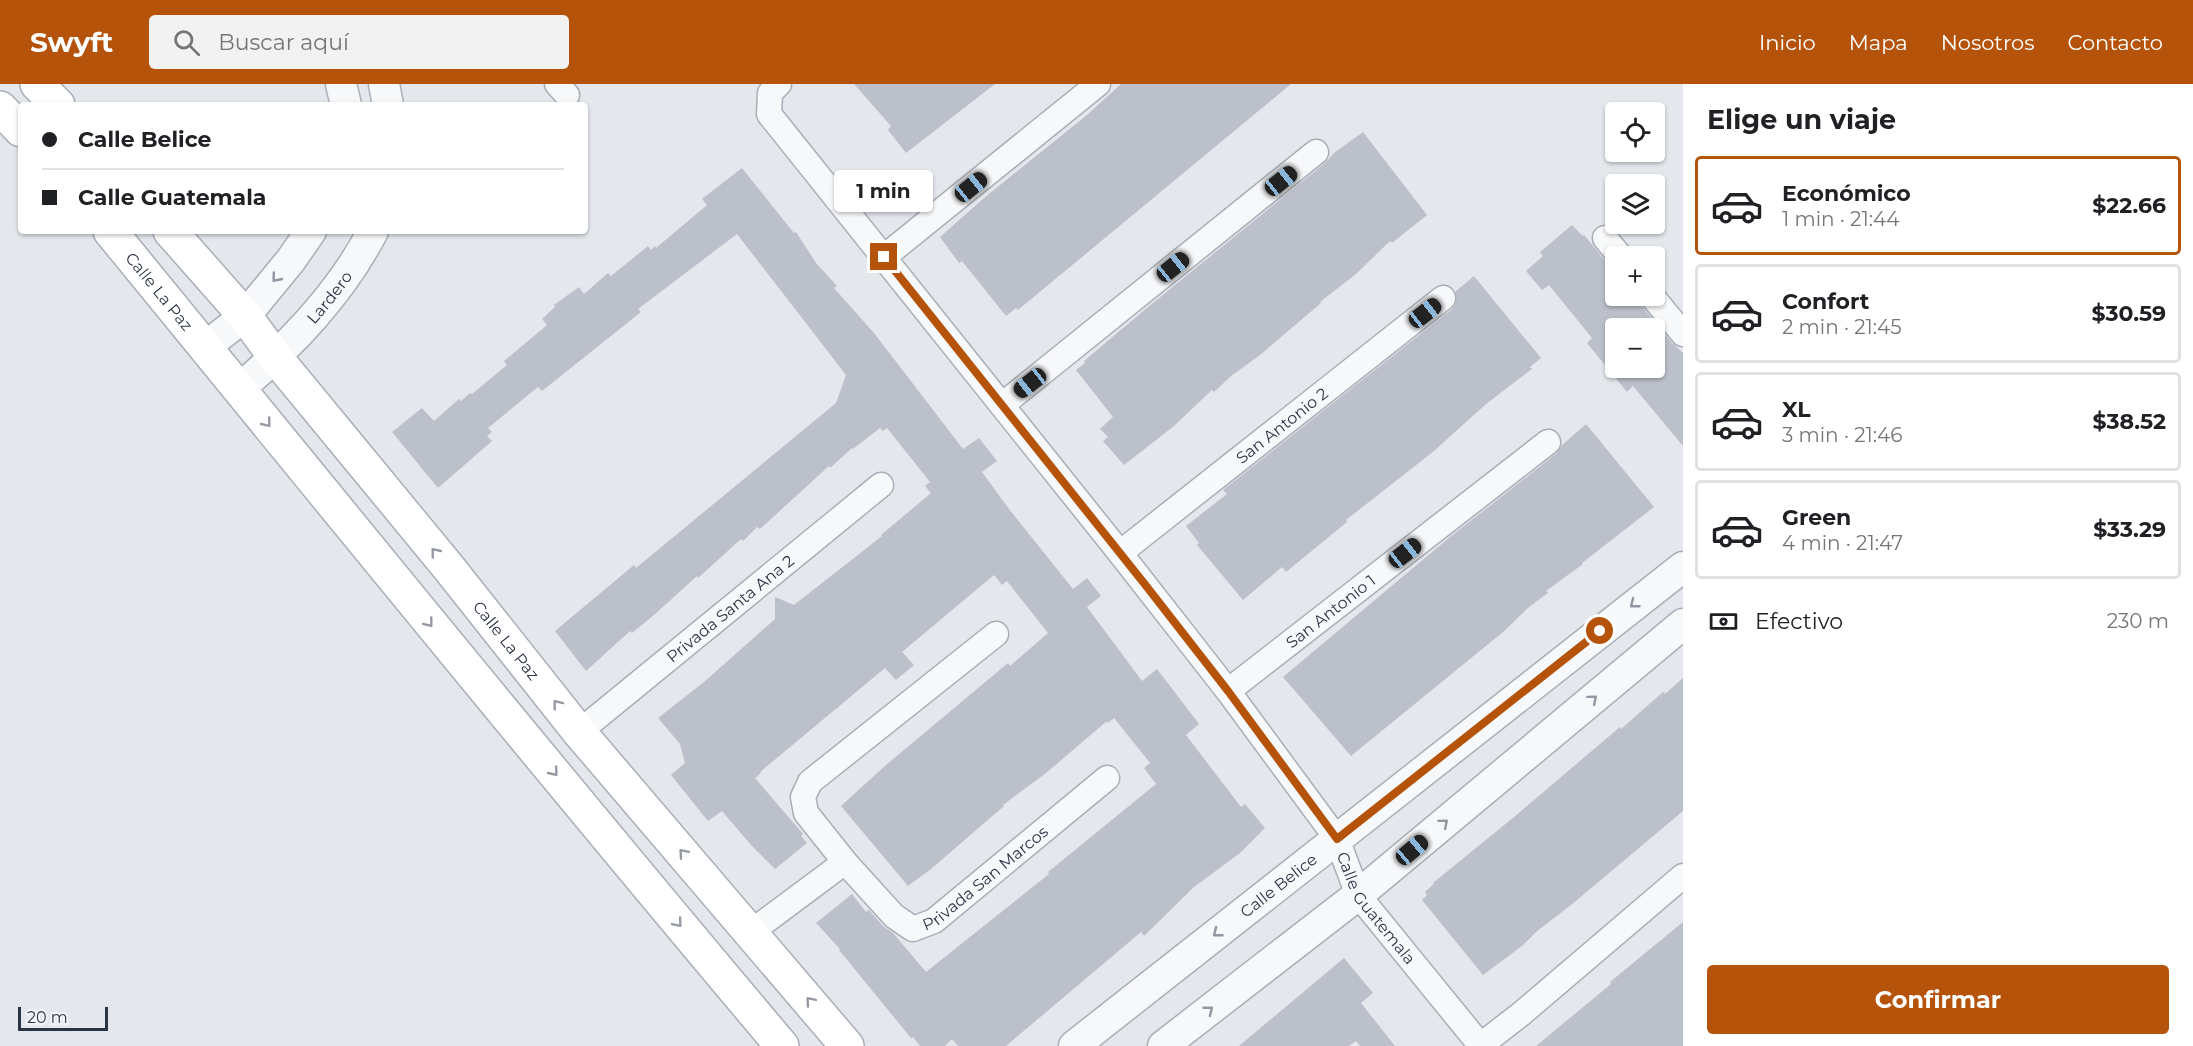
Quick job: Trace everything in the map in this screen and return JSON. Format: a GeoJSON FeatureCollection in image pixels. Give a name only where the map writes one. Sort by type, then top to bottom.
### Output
{"type":"FeatureCollection","features":[{"type":"Feature","properties":{"kind":"main road"},"geometry":{"type":"LineString","coordinates":[[37,84],[55,102]]}},
{"type":"Feature","properties":{"kind":"main road"},"geometry":{"type":"LineString","coordinates":[[0,108],[18,127]]}},
{"type":"Feature","properties":{"kind":"main road","name":"Calle La Paz"},"geometry":{"type":"LineString","coordinates":[[112,234],[437,633],[782,1046]]}},
{"type":"Feature","properties":{"kind":"main road","name":"Calle La Paz"},"geometry":{"type":"LineString","coordinates":[[173,234],[245,316],[276,358],[449,568],[579,732],[847,1046]]}},
{"type":"Feature","properties":{"kind":"street"},"geometry":{"type":"LineString","coordinates":[[341,84],[344,102]]}},
{"type":"Feature","properties":{"kind":"street"},"geometry":{"type":"LineString","coordinates":[[384,84],[387,102]]}},
{"type":"Feature","properties":{"kind":"street","name":"Calle Guatemala"},"geometry":{"type":"LineString","coordinates":[[779,84],[770,93],[769,114],[1228,691],[1337,839],[1358,895],[1481,1046]]}},
{"type":"Feature","properties":{"kind":"street"},"geometry":{"type":"LineString","coordinates":[[884,257],[1098,84]]}},
{"type":"Feature","properties":{"kind":"street"},"geometry":{"type":"LineString","coordinates":[[1002,405],[1316,152]]}},
{"type":"Feature","properties":{"kind":"street"},"geometry":{"type":"LineString","coordinates":[[205,347],[245,316],[291,260],[309,234]]}},
{"type":"Feature","properties":{"kind":"street","name":"Lardero"},"geometry":{"type":"LineString","coordinates":[[239,389],[276,358],[341,284],[371,234]]}},
{"type":"Feature","properties":{"kind":"street"},"geometry":{"type":"LineString","coordinates":[[1605,238],[1612,246]]}},
{"type":"Feature","properties":{"kind":"street","name":"San Antonio 2"},"geometry":{"type":"LineString","coordinates":[[1120,553],[1443,298]]}},
{"type":"Feature","properties":{"kind":"street"},"geometry":{"type":"LineString","coordinates":[[1660,306],[1683,334]]}},
{"type":"Feature","properties":{"kind":"street","name":"San Antonio 1"},"geometry":{"type":"LineString","coordinates":[[1228,691],[1548,442]]}},
{"type":"Feature","properties":{"kind":"street","name":"Privada Santa Ana 2"},"geometry":{"type":"LineString","coordinates":[[579,732],[881,485]]}},
{"type":"Feature","properties":{"kind":"street","name":"Calle Belice"},"geometry":{"type":"LineString","coordinates":[[1074,1046],[1682,569]]}},
{"type":"Feature","properties":{"kind":"street"},"geometry":{"type":"LineString","coordinates":[[1163,1046],[1358,895],[1683,624]]}},
{"type":"Feature","properties":{"kind":"street","name":"Privada San Marcos"},"geometry":{"type":"LineString","coordinates":[[996,634],[810,782],[803,797],[806,813],[894,916],[913,929],[934,921],[1107,778]]}},
{"type":"Feature","properties":{"kind":"street"},"geometry":{"type":"LineString","coordinates":[[751,932],[846,862]]}},
{"type":"Feature","properties":{"kind":"street"},"geometry":{"type":"LineString","coordinates":[[1481,1046],[1683,876]]}},
{"type":"Feature","properties":{"kind":"building"},"geometry":{"type":"Polygon","coordinates":[[[854,84],[995,84],[906,153],[888,130],[891,126],[854,84]]]}},
{"type":"Feature","properties":{"kind":"building"},"geometry":{"type":"Polygon","coordinates":[[[1121,84],[1291,84],[1018,310],[1016,308],[1006,316],[962,261],[959,263],[940,237],[1121,84]]]}},
{"type":"Feature","properties":{"kind":"building"},"geometry":{"type":"Polygon","coordinates":[[[1363,132],[1427,215],[1392,243],[1390,241],[1356,274],[1320,302],[1260,355],[1231,376],[1214,392],[1212,390],[1174,426],[1124,465],[1103,441],[1108,437],[1100,429],[1113,417],[1076,370],[1148,307],[1325,163],[1334,153],[1363,132]]]}},
{"type":"Feature","properties":{"kind":"building"},"geometry":{"type":"Polygon","coordinates":[[[742,168],[794,233],[796,232],[816,263],[837,286],[834,288],[874,333],[963,449],[979,438],[997,461],[982,472],[1009,509],[1073,589],[1087,578],[1101,596],[1087,607],[1142,681],[1157,669],[1199,724],[1186,735],[1241,807],[1245,804],[1265,828],[1240,853],[1194,887],[1144,936],[1141,932],[1006,1046],[958,1046],[952,1039],[945,1046],[920,1046],[816,923],[852,894],[866,912],[869,910],[883,926],[893,933],[926,972],[1049,874],[1048,872],[1156,784],[1144,768],[1150,763],[1114,718],[1108,723],[1107,721],[1046,773],[1003,805],[931,869],[908,886],[841,806],[886,765],[1008,663],[1010,666],[1048,633],[1007,581],[1002,585],[994,575],[902,652],[914,665],[896,680],[885,668],[755,778],[803,834],[801,836],[807,843],[775,869],[722,811],[708,821],[671,775],[685,763],[680,744],[658,718],[704,682],[775,619],[775,597],[794,605],[882,536],[931,493],[925,486],[930,482],[887,428],[883,431],[880,428],[852,448],[830,468],[829,466],[760,529],[757,527],[743,541],[741,539],[654,615],[632,633],[630,631],[586,671],[555,631],[634,565],[636,568],[836,403],[846,375],[737,234],[638,309],[641,312],[542,391],[538,387],[488,428],[492,432],[487,436],[492,441],[438,488],[392,432],[422,408],[434,421],[459,399],[461,401],[470,393],[472,394],[507,365],[504,361],[547,325],[542,319],[555,307],[554,305],[579,287],[584,294],[608,273],[611,276],[648,246],[651,250],[655,246],[656,248],[707,205],[702,199],[742,168]]]}},
{"type":"Feature","properties":{"kind":"building"},"geometry":{"type":"Polygon","coordinates":[[[1572,225],[1584,235],[1605,260],[1605,306],[1642,306],[1652,318],[1605,318],[1605,365],[1587,343],[1592,338],[1549,285],[1542,290],[1526,271],[1543,256],[1540,252],[1572,225]]]}},
{"type":"Feature","properties":{"kind":"building"},"geometry":{"type":"Polygon","coordinates":[[[1474,276],[1541,358],[1530,367],[1532,369],[1486,404],[1434,451],[1346,520],[1347,522],[1286,572],[1282,567],[1243,600],[1197,545],[1199,543],[1186,526],[1227,494],[1223,490],[1452,309],[1456,303],[1455,292],[1474,276]]]}},
{"type":"Feature","properties":{"kind":"building"},"geometry":{"type":"Polygon","coordinates":[[[1665,334],[1683,353],[1683,446],[1633,386],[1627,392],[1616,378],[1665,378],[1665,334]]]}},
{"type":"Feature","properties":{"kind":"building"},"geometry":{"type":"Polygon","coordinates":[[[1586,424],[1654,507],[1546,591],[1548,593],[1529,607],[1503,632],[1351,756],[1283,677],[1450,537],[1557,453],[1562,445],[1586,424]]]}},
{"type":"Feature","properties":{"kind":"building"},"geometry":{"type":"Polygon","coordinates":[[[1683,678],[1683,811],[1522,946],[1483,975],[1422,900],[1427,895],[1425,892],[1620,727],[1621,729],[1663,692],[1665,694],[1683,678]]]}},
{"type":"Feature","properties":{"kind":"building"},"geometry":{"type":"Polygon","coordinates":[[[1683,922],[1683,1046],[1536,1046],[1611,984],[1610,982],[1683,922]]]}},
{"type":"Feature","properties":{"kind":"building"},"geometry":{"type":"Polygon","coordinates":[[[1344,958],[1373,993],[1361,1003],[1395,1046],[1360,1046],[1356,1041],[1349,1046],[1239,1046],[1344,958]]]}},
{"type":"Feature","properties":{"kind":"route"},"geometry":{"type":"LineString","coordinates":[[884,257],[1228,691],[1337,839],[1600,631]]}}]}
